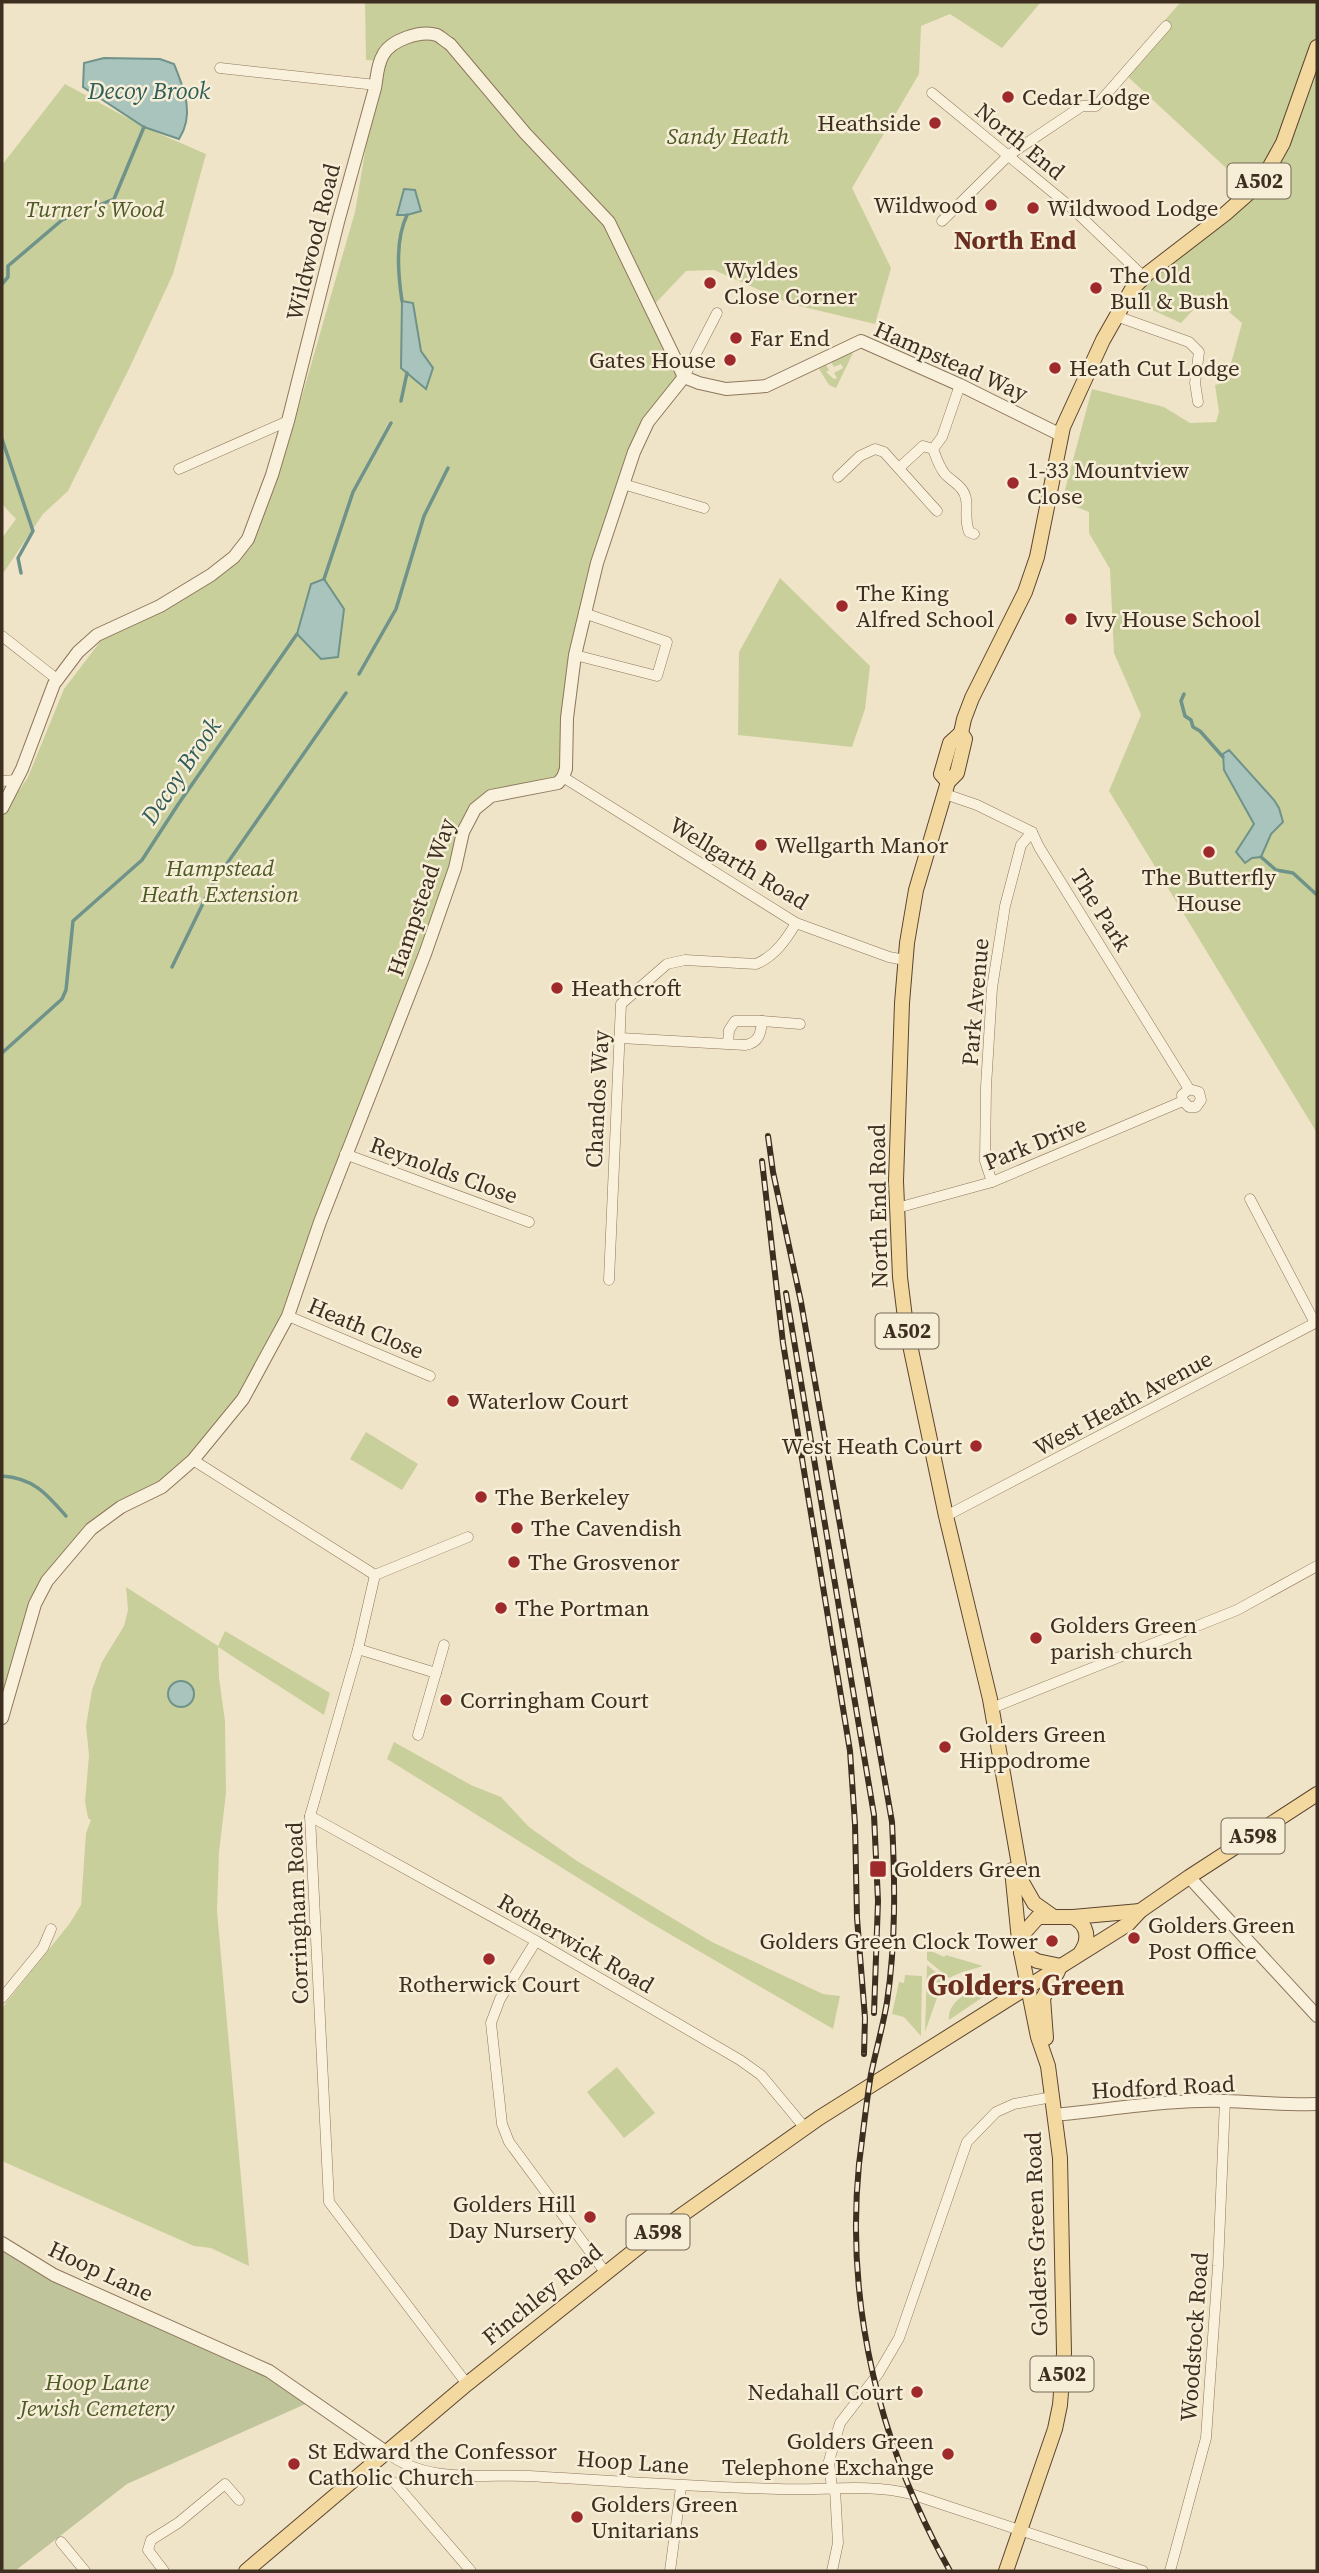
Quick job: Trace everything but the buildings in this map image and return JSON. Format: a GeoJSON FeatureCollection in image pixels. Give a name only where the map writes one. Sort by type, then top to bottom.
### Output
{"type":"FeatureCollection","features":[{"type":"Feature","properties":{"kind":"main road","name":"A502"},"geometry":{"type":"LineString","coordinates":[[1062,431],[1116,316],[1132,289],[1225,214],[1251,191],[1268,170],[1283,143],[1317,47]]}},
{"type":"Feature","properties":{"kind":"main road","name":"North End Road"},"geometry":{"type":"LineString","coordinates":[[1021,1952],[1005,1792],[992,1708],[946,1516],[906,1326],[900,1278],[897,1208],[905,960],[916,890],[947,788],[957,773],[965,739],[961,733],[972,698],[1025,592],[1037,558],[1062,431]]}},
{"type":"Feature","properties":{"kind":"main road","name":"North End Road"},"geometry":{"type":"LineString","coordinates":[[1005,1792],[1023,1882],[1034,1903],[1051,1915]]}},
{"type":"Feature","properties":{"kind":"main road","name":"Finchley Road"},"geometry":{"type":"LineString","coordinates":[[246,2571],[467,2384],[605,2272],[805,2127],[1128,1924],[1140,1912],[1189,1877],[1317,1794]]}},
{"type":"Feature","properties":{"kind":"main road"},"geometry":{"type":"LineString","coordinates":[[1061,1965],[1037,1961],[1021,1952],[1023,1934],[1038,1917],[1140,1912]]}},
{"type":"Feature","properties":{"kind":"main road"},"geometry":{"type":"LineString","coordinates":[[1073,1917],[1085,1927],[1086,1945],[1081,1952]]}},
{"type":"Feature","properties":{"kind":"main road","name":"A502"},"geometry":{"type":"LineString","coordinates":[[1021,1952],[1028,1989]]}},
{"type":"Feature","properties":{"kind":"main road","name":"Golders Green Road"},"geometry":{"type":"LineString","coordinates":[[1006,2571],[1050,2448],[1061,2392],[1064,2353],[1061,2183],[1046,2054],[1044,1998],[1061,1965]]}},
{"type":"Feature","properties":{"kind":"main road","name":"Golders Green Road"},"geometry":{"type":"LineString","coordinates":[[1028,1989],[1038,2038],[1046,2054]]}},
{"type":"Feature","properties":{"kind":"street"},"geometry":{"type":"LineString","coordinates":[[943,221],[1009,155],[1082,107],[1096,106],[1166,26]]}},
{"type":"Feature","properties":{"kind":"street","name":"Wildwood Road"},"geometry":{"type":"LineString","coordinates":[[2,808],[58,680],[78,652],[97,635],[160,607],[211,575],[234,557],[248,539],[272,475],[288,421],[383,54],[396,43],[424,34],[438,35],[450,44],[533,142],[609,222],[684,377]]}},
{"type":"Feature","properties":{"kind":"street"},"geometry":{"type":"LineString","coordinates":[[220,68],[376,85]]}},
{"type":"Feature","properties":{"kind":"street","name":"North End"},"geometry":{"type":"LineString","coordinates":[[932,93],[1073,209],[1144,277]]}},
{"type":"Feature","properties":{"kind":"street"},"geometry":{"type":"LineString","coordinates":[[563,777],[566,769],[567,718],[575,655],[597,563],[623,484],[648,422],[684,377],[717,313]]}},
{"type":"Feature","properties":{"kind":"street"},"geometry":{"type":"LineString","coordinates":[[1116,316],[1196,346],[1199,352],[1195,383],[1198,402]]}},
{"type":"Feature","properties":{"kind":"street","name":"Hampstead Way"},"geometry":{"type":"LineString","coordinates":[[684,377],[726,389],[766,386],[861,341],[1062,431]]}},
{"type":"Feature","properties":{"kind":"street"},"geometry":{"type":"LineString","coordinates":[[933,449],[942,438],[960,385]]}},
{"type":"Feature","properties":{"kind":"street"},"geometry":{"type":"LineString","coordinates":[[179,469],[288,421]]}},
{"type":"Feature","properties":{"kind":"street"},"geometry":{"type":"LineString","coordinates":[[900,468],[923,446],[933,449]]}},
{"type":"Feature","properties":{"kind":"street"},"geometry":{"type":"LineString","coordinates":[[838,477],[860,456],[875,449],[884,452],[937,511]]}},
{"type":"Feature","properties":{"kind":"street"},"geometry":{"type":"LineString","coordinates":[[933,449],[941,468],[947,476],[956,481],[966,498],[967,524],[970,532],[974,534]]}},
{"type":"Feature","properties":{"kind":"street"},"geometry":{"type":"LineString","coordinates":[[623,484],[704,508]]}},
{"type":"Feature","properties":{"kind":"street"},"geometry":{"type":"LineString","coordinates":[[575,655],[657,677],[667,642],[584,614]]}},
{"type":"Feature","properties":{"kind":"street"},"geometry":{"type":"LineString","coordinates":[[2,636],[58,680]]}},
{"type":"Feature","properties":{"kind":"street","name":"Hampstead Way"},"geometry":{"type":"LineString","coordinates":[[2,1718],[35,1604],[47,1581],[69,1552],[96,1524],[121,1507],[162,1487],[193,1460],[243,1399],[288,1316],[345,1154],[425,954],[469,819],[481,802],[491,796],[558,783],[563,777]]}},
{"type":"Feature","properties":{"kind":"street","name":"Wellgarth Road"},"geometry":{"type":"LineString","coordinates":[[563,777],[796,923],[888,957],[905,960]]}},
{"type":"Feature","properties":{"kind":"street"},"geometry":{"type":"LineString","coordinates":[[2,781],[16,780]]}},
{"type":"Feature","properties":{"kind":"street"},"geometry":{"type":"LineString","coordinates":[[947,788],[1032,832]]}},
{"type":"Feature","properties":{"kind":"street","name":"The Park"},"geometry":{"type":"LineString","coordinates":[[1032,832],[1038,847],[1185,1095],[1199,1092],[1201,1100]]}},
{"type":"Feature","properties":{"kind":"street","name":"Park Avenue"},"geometry":{"type":"LineString","coordinates":[[992,1182],[985,1161],[992,988],[1005,905],[1021,845],[1032,832]]}},
{"type":"Feature","properties":{"kind":"street","name":"Chandos Way"},"geometry":{"type":"LineString","coordinates":[[609,1280],[621,1004],[667,964],[685,960],[757,964],[775,951],[796,923]]}},
{"type":"Feature","properties":{"kind":"street"},"geometry":{"type":"LineString","coordinates":[[728,1044],[729,1030],[735,1021],[800,1024]]}},
{"type":"Feature","properties":{"kind":"street"},"geometry":{"type":"LineString","coordinates":[[620,1038],[745,1045],[760,1037],[762,1021]]}},
{"type":"Feature","properties":{"kind":"street","name":"Park Drive"},"geometry":{"type":"LineString","coordinates":[[897,1208],[992,1182],[1185,1095],[1193,1107],[1201,1100]]}},
{"type":"Feature","properties":{"kind":"street","name":"Reynolds Close"},"geometry":{"type":"LineString","coordinates":[[345,1154],[529,1222]]}},
{"type":"Feature","properties":{"kind":"street"},"geometry":{"type":"LineString","coordinates":[[1250,1199],[1316,1323]]}},
{"type":"Feature","properties":{"kind":"street","name":"Heath Close"},"geometry":{"type":"LineString","coordinates":[[288,1316],[430,1376]]}},
{"type":"Feature","properties":{"kind":"street","name":"West Heath Avenue"},"geometry":{"type":"LineString","coordinates":[[946,1516],[1316,1323]]}},
{"type":"Feature","properties":{"kind":"street"},"geometry":{"type":"LineString","coordinates":[[193,1460],[375,1575],[468,1537]]}},
{"type":"Feature","properties":{"kind":"street"},"geometry":{"type":"LineString","coordinates":[[992,1708],[1237,1610],[1317,1566]]}},
{"type":"Feature","properties":{"kind":"street","name":"Corringham Road"},"geometry":{"type":"LineString","coordinates":[[375,1575],[358,1649],[310,1816],[329,2202],[467,2384]]}},
{"type":"Feature","properties":{"kind":"street"},"geometry":{"type":"LineString","coordinates":[[418,1735],[444,1645]]}},
{"type":"Feature","properties":{"kind":"street"},"geometry":{"type":"LineString","coordinates":[[358,1649],[436,1673]]}},
{"type":"Feature","properties":{"kind":"street","name":"Rotherwick Road"},"geometry":{"type":"LineString","coordinates":[[310,1816],[536,1941],[740,2060],[761,2074],[805,2127]]}},
{"type":"Feature","properties":{"kind":"street"},"geometry":{"type":"LineString","coordinates":[[1189,1877],[1317,2016]]}},
{"type":"Feature","properties":{"kind":"street"},"geometry":{"type":"LineString","coordinates":[[2,1998],[43,1948],[51,1929]]}},
{"type":"Feature","properties":{"kind":"street"},"geometry":{"type":"LineString","coordinates":[[536,1941],[500,1999],[491,2023],[502,2124],[509,2142],[605,2272]]}},
{"type":"Feature","properties":{"kind":"street"},"geometry":{"type":"LineString","coordinates":[[832,2571],[838,2543],[829,2462],[840,2423],[878,2374],[899,2338],[967,2142],[996,2112],[1014,2104],[1052,2097]]}},
{"type":"Feature","properties":{"kind":"street","name":"Hodford Road"},"geometry":{"type":"LineString","coordinates":[[1054,2115],[1128,2106],[1225,2101],[1271,2105],[1317,2104]]}},
{"type":"Feature","properties":{"kind":"street","name":"Woodstock Road"},"geometry":{"type":"LineString","coordinates":[[1170,2571],[1206,2438],[1218,2266],[1225,2101]]}},
{"type":"Feature","properties":{"kind":"street","name":"Hoop Lane"},"geometry":{"type":"LineString","coordinates":[[2,2243],[54,2275],[269,2371],[401,2463],[434,2474],[526,2476],[681,2487],[894,2490],[1143,2571]]}},
{"type":"Feature","properties":{"kind":"street"},"geometry":{"type":"LineString","coordinates":[[395,2483],[470,2571]]}},
{"type":"Feature","properties":{"kind":"street"},"geometry":{"type":"LineString","coordinates":[[164,2571],[148,2550],[151,2540],[178,2523],[225,2484],[239,2500]]}},
{"type":"Feature","properties":{"kind":"street"},"geometry":{"type":"LineString","coordinates":[[670,2571],[681,2487]]}},
{"type":"Feature","properties":{"kind":"street"},"geometry":{"type":"LineString","coordinates":[[61,2542],[85,2571]]}},
{"type":"Feature","properties":{"kind":"green space","name":"Hampstead Heath Extension"},"geometry":{"type":"Polygon","coordinates":[[[365,2],[1041,2],[1002,48],[950,14],[921,26],[919,74],[852,188],[891,268],[875,324],[791,304],[714,270],[686,271],[650,309],[684,377],[648,422],[584,613],[563,777],[491,796],[475,809],[288,1316],[243,1399],[193,1460],[102,1519],[35,1604],[2,1717],[2,817],[28,777],[64,689],[103,638],[225,571],[250,548],[294,424],[355,212],[380,61],[366,60],[365,2]]]}},
{"type":"Feature","properties":{"kind":"green space"},"geometry":{"type":"Polygon","coordinates":[[[1181,2],[1317,2],[1317,1133],[1109,791],[1141,715],[1114,653],[1110,569],[1089,533],[1089,512],[1062,501],[1092,389],[1164,407],[1190,423],[1216,422],[1219,412],[1215,385],[1226,382],[1242,323],[1208,294],[1181,323],[1126,298],[1251,191],[1127,76],[1163,22],[1181,2]]]}},
{"type":"Feature","properties":{"kind":"green space","name":"Turner's Wood"},"geometry":{"type":"Polygon","coordinates":[[[65,84],[144,127],[206,154],[173,274],[129,369],[68,491],[43,514],[2,575],[2,538],[16,519],[2,504],[2,165],[65,84]]]}},
{"type":"Feature","properties":{"kind":"green space"},"geometry":{"type":"Polygon","coordinates":[[[847,353],[853,353],[836,388],[829,385],[819,369],[826,365],[829,370],[826,372],[834,379],[837,378],[834,373],[843,368],[841,364],[834,367],[831,362],[847,353]]]}},
{"type":"Feature","properties":{"kind":"green space"},"geometry":{"type":"Polygon","coordinates":[[[780,578],[870,666],[865,709],[852,747],[738,735],[739,652],[780,578]]]}},
{"type":"Feature","properties":{"kind":"green space"},"geometry":{"type":"Polygon","coordinates":[[[366,1432],[418,1464],[402,1490],[350,1459],[366,1432]]]}},
{"type":"Feature","properties":{"kind":"green space"},"geometry":{"type":"Polygon","coordinates":[[[126,1587],[218,1646],[225,1631],[330,1693],[324,1715],[218,1647],[225,1721],[226,1793],[219,1852],[217,1911],[249,2266],[211,2248],[194,2246],[2,2161],[2,2008],[70,1923],[81,1905],[86,1833],[91,1820],[88,1818],[85,1802],[89,1755],[86,1726],[92,1690],[102,1662],[124,1626],[128,1610],[126,1587]]]}},
{"type":"Feature","properties":{"kind":"green space"},"geometry":{"type":"Polygon","coordinates":[[[394,1742],[471,1785],[501,1797],[529,1827],[577,1861],[712,1942],[823,1994],[840,1996],[833,2029],[649,1922],[387,1759],[394,1742]]]}},
{"type":"Feature","properties":{"kind":"green space"},"geometry":{"type":"Polygon","coordinates":[[[927,1949],[944,1957],[946,1955],[983,1966],[949,1978],[927,1960],[927,1949]]]}},
{"type":"Feature","properties":{"kind":"green space"},"geometry":{"type":"Polygon","coordinates":[[[927,1965],[946,1980],[937,1990],[938,1995],[925,2032],[927,1965]]]}},
{"type":"Feature","properties":{"kind":"green space"},"geometry":{"type":"Polygon","coordinates":[[[905,1975],[922,1976],[921,2036],[904,2017],[892,2014],[899,1982],[904,1983],[905,1975]]]}},
{"type":"Feature","properties":{"kind":"green space"},"geometry":{"type":"Polygon","coordinates":[[[981,1984],[987,1985],[992,1991],[949,2020],[951,2008],[955,2003],[981,1984]]]}},
{"type":"Feature","properties":{"kind":"green space"},"geometry":{"type":"Polygon","coordinates":[[[617,2067],[655,2113],[624,2138],[587,2092],[617,2067]]]}},
{"type":"Feature","properties":{"kind":"green space","name":"Hoop Lane Jewish Cemetery"},"geometry":{"type":"Polygon","coordinates":[[[2,2243],[54,2275],[199,2338],[312,2401],[127,2484],[15,2571],[2,2571],[2,2243]]]}},
{"type":"Feature","properties":{"kind":"water","name":"Decoy Brook"},"geometry":{"type":"Polygon","coordinates":[[[104,58],[160,59],[174,64],[184,92],[187,111],[184,130],[179,139],[144,127],[83,87],[84,63],[104,58]]]}},
{"type":"Feature","properties":{"kind":"water"},"geometry":{"type":"Polygon","coordinates":[[[404,189],[415,190],[421,211],[397,215],[404,189]]]}},
{"type":"Feature","properties":{"kind":"water"},"geometry":{"type":"Polygon","coordinates":[[[402,301],[413,303],[421,351],[433,368],[426,389],[401,368],[402,301]]]}},
{"type":"Feature","properties":{"kind":"water"},"geometry":{"type":"Polygon","coordinates":[[[324,579],[344,609],[338,657],[321,659],[297,634],[311,584],[324,579]]]}},
{"type":"Feature","properties":{"kind":"water"},"geometry":{"type":"Polygon","coordinates":[[[1229,750],[1274,800],[1283,822],[1271,834],[1261,857],[1252,858],[1245,863],[1236,852],[1254,824],[1224,770],[1223,754],[1229,750]]]}},
{"type":"Feature","properties":{"kind":"water"},"geometry":{"type":"Polygon","coordinates":[[[181,1681],[190,1685],[194,1694],[190,1703],[181,1707],[172,1703],[168,1694],[172,1685],[181,1681]]]}},
{"type":"Feature","properties":{"kind":"waterway","name":"Decoy Brook"},"geometry":{"type":"LineString","coordinates":[[2,284],[8,277],[8,266],[62,220],[114,199],[144,127]]}},
{"type":"Feature","properties":{"kind":"waterway","name":"Decoy Brook"},"geometry":{"type":"LineString","coordinates":[[402,301],[399,246],[407,215]]}},
{"type":"Feature","properties":{"kind":"waterway","name":"Decoy Brook"},"geometry":{"type":"LineString","coordinates":[[401,401],[407,373]]}},
{"type":"Feature","properties":{"kind":"waterway","name":"Decoy Brook"},"geometry":{"type":"LineString","coordinates":[[324,579],[353,492],[391,423]]}},
{"type":"Feature","properties":{"kind":"waterway","name":"Decoy Brook"},"geometry":{"type":"LineString","coordinates":[[2,439],[33,531],[18,558],[21,573]]}},
{"type":"Feature","properties":{"kind":"waterway"},"geometry":{"type":"LineString","coordinates":[[359,674],[396,609],[424,516],[448,468]]}},
{"type":"Feature","properties":{"kind":"waterway","name":"Decoy Brook"},"geometry":{"type":"LineString","coordinates":[[2,1053],[62,999],[66,990],[73,921],[142,860],[297,634]]}},
{"type":"Feature","properties":{"kind":"waterway"},"geometry":{"type":"LineString","coordinates":[[172,967],[212,885],[346,693]]}},
{"type":"Feature","properties":{"kind":"waterway"},"geometry":{"type":"LineString","coordinates":[[1184,694],[1181,701],[1185,716],[1223,757]]}},
{"type":"Feature","properties":{"kind":"waterway"},"geometry":{"type":"LineString","coordinates":[[1261,857],[1276,870],[1293,873],[1317,895]]}},
{"type":"Feature","properties":{"kind":"waterway","name":"Decoy Brook"},"geometry":{"type":"LineString","coordinates":[[2,1476],[31,1483],[66,1516]]}},
{"type":"Feature","properties":{"kind":"railway"},"geometry":{"type":"LineString","coordinates":[[768,1136],[773,1172],[801,1302],[892,1822],[894,1912],[890,1979],[871,2074],[859,2164],[857,2270],[863,2322],[873,2374],[904,2475],[925,2524],[950,2571]]}},
{"type":"Feature","properties":{"kind":"railway"},"geometry":{"type":"LineString","coordinates":[[762,1161],[783,1343],[850,1751],[857,1918],[865,2018],[864,2054]]}},
{"type":"Feature","properties":{"kind":"railway"},"geometry":{"type":"LineString","coordinates":[[786,1293],[874,1815],[878,1901],[874,2013]]}},
{"type":"Feature","properties":{"kind":"place","name":"Cedar Lodge"},"geometry":{"type":"Point","coordinates":[1008,97]}},
{"type":"Feature","properties":{"kind":"place","name":"Heathside"},"geometry":{"type":"Point","coordinates":[935,123]}},
{"type":"Feature","properties":{"kind":"place","name":"Wildwood"},"geometry":{"type":"Point","coordinates":[991,205]}},
{"type":"Feature","properties":{"kind":"place","name":"Wildwood Lodge"},"geometry":{"type":"Point","coordinates":[1033,208]}},
{"type":"Feature","properties":{"kind":"place","name":"Wyldes Close Corner"},"geometry":{"type":"Point","coordinates":[710,283]}},
{"type":"Feature","properties":{"kind":"place","name":"The Old Bull & Bush"},"geometry":{"type":"Point","coordinates":[1096,288]}},
{"type":"Feature","properties":{"kind":"place","name":"Far End"},"geometry":{"type":"Point","coordinates":[736,338]}},
{"type":"Feature","properties":{"kind":"place","name":"Gates House"},"geometry":{"type":"Point","coordinates":[730,360]}},
{"type":"Feature","properties":{"kind":"place","name":"Heath Cut Lodge"},"geometry":{"type":"Point","coordinates":[1055,368]}},
{"type":"Feature","properties":{"kind":"place","name":"1-33 Mountview Close"},"geometry":{"type":"Point","coordinates":[1013,483]}},
{"type":"Feature","properties":{"kind":"place","name":"The King Alfred School"},"geometry":{"type":"Point","coordinates":[842,606]}},
{"type":"Feature","properties":{"kind":"place","name":"Ivy House School"},"geometry":{"type":"Point","coordinates":[1071,619]}},
{"type":"Feature","properties":{"kind":"place","name":"Wellgarth Manor"},"geometry":{"type":"Point","coordinates":[761,845]}},
{"type":"Feature","properties":{"kind":"place","name":"The Butterfly House"},"geometry":{"type":"Point","coordinates":[1209,852]}},
{"type":"Feature","properties":{"kind":"place","name":"Heathcroft"},"geometry":{"type":"Point","coordinates":[557,988]}},
{"type":"Feature","properties":{"kind":"place","name":"Waterlow Court"},"geometry":{"type":"Point","coordinates":[453,1401]}},
{"type":"Feature","properties":{"kind":"place","name":"West Heath Court"},"geometry":{"type":"Point","coordinates":[976,1446]}},
{"type":"Feature","properties":{"kind":"place","name":"The Berkeley"},"geometry":{"type":"Point","coordinates":[481,1497]}},
{"type":"Feature","properties":{"kind":"place","name":"The Cavendish"},"geometry":{"type":"Point","coordinates":[517,1528]}},
{"type":"Feature","properties":{"kind":"place","name":"The Grosvenor"},"geometry":{"type":"Point","coordinates":[514,1562]}},
{"type":"Feature","properties":{"kind":"place","name":"The Portman"},"geometry":{"type":"Point","coordinates":[501,1608]}},
{"type":"Feature","properties":{"kind":"place","name":"Golders Green parish church"},"geometry":{"type":"Point","coordinates":[1036,1638]}},
{"type":"Feature","properties":{"kind":"place","name":"Corringham Court"},"geometry":{"type":"Point","coordinates":[446,1700]}},
{"type":"Feature","properties":{"kind":"place","name":"Golders Green Hippodrome"},"geometry":{"type":"Point","coordinates":[945,1747]}},
{"type":"Feature","properties":{"kind":"place","name":"Golders Green"},"geometry":{"type":"Point","coordinates":[878,1869]}},
{"type":"Feature","properties":{"kind":"place","name":"Golders Green Post Office"},"geometry":{"type":"Point","coordinates":[1134,1938]}},
{"type":"Feature","properties":{"kind":"place","name":"Golders Green Clock Tower"},"geometry":{"type":"Point","coordinates":[1052,1941]}},
{"type":"Feature","properties":{"kind":"place","name":"Rotherwick Court"},"geometry":{"type":"Point","coordinates":[489,1959]}},
{"type":"Feature","properties":{"kind":"place","name":"Golders Hill Day Nursery"},"geometry":{"type":"Point","coordinates":[590,2217]}},
{"type":"Feature","properties":{"kind":"place","name":"Nedahall Court"},"geometry":{"type":"Point","coordinates":[917,2392]}},
{"type":"Feature","properties":{"kind":"place","name":"Golders Green Telephone Exchange"},"geometry":{"type":"Point","coordinates":[948,2454]}},
{"type":"Feature","properties":{"kind":"place","name":"St Edward the Confessor Catholic Church"},"geometry":{"type":"Point","coordinates":[294,2464]}},
{"type":"Feature","properties":{"kind":"place","name":"Golders Green Unitarians"},"geometry":{"type":"Point","coordinates":[577,2517]}},
{"type":"Feature","properties":{"kind":"district","name":"North End"},"geometry":{"type":"Point","coordinates":[1015,240]}},
{"type":"Feature","properties":{"kind":"district","name":"Golders Green"},"geometry":{"type":"Point","coordinates":[1026,1985]}},
{"type":"Feature","properties":{"kind":"park label","name":"Sandy Heath"},"geometry":{"type":"Point","coordinates":[728,136]}}]}
